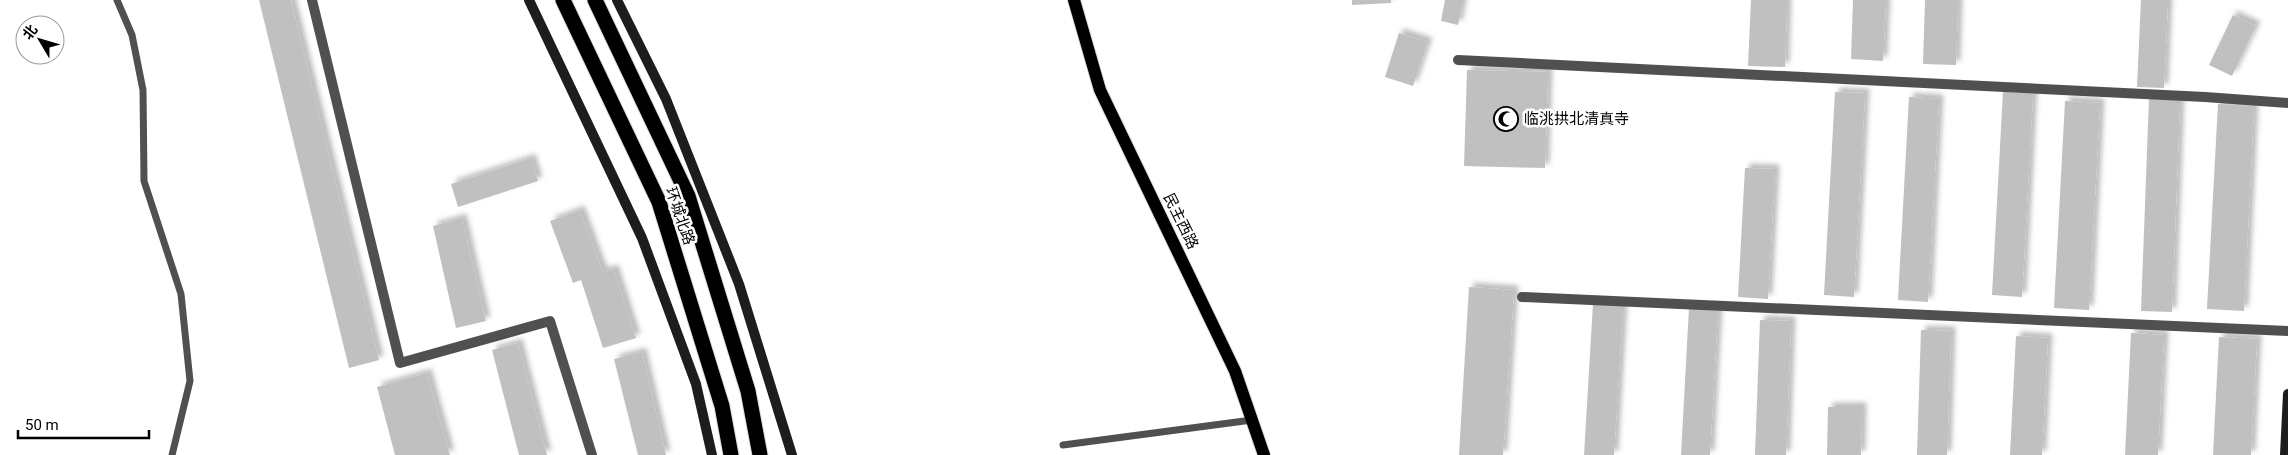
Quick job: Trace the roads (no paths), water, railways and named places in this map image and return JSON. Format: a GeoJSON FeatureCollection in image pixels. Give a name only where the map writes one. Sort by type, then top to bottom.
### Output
{"type":"FeatureCollection","features":[{"type":"Feature","properties":{"kind":"highway","name":"环城北路"},"geometry":{"type":"LineString","coordinates":[[563,0],[659,202],[722,406],[731,455]]}},
{"type":"Feature","properties":{"kind":"highway","name":"环城北路"},"geometry":{"type":"LineString","coordinates":[[595,0],[688,196],[748,391],[760,455]]}},
{"type":"Feature","properties":{"kind":"main road"},"geometry":{"type":"LineString","coordinates":[[529,0],[642,238],[696,384],[712,455]]}},
{"type":"Feature","properties":{"kind":"main road"},"geometry":{"type":"LineString","coordinates":[[617,0],[666,100],[739,284],[792,455]]}},
{"type":"Feature","properties":{"kind":"main road","name":"民主西路"},"geometry":{"type":"LineString","coordinates":[[1074,0],[1100,90],[1235,371],[1264,455]]}},
{"type":"Feature","properties":{"kind":"main road"},"geometry":{"type":"LineString","coordinates":[[2285,455],[2288,394]]}},
{"type":"Feature","properties":{"kind":"street"},"geometry":{"type":"LineString","coordinates":[[312,0],[400,363],[550,320],[592,455]]}},
{"type":"Feature","properties":{"kind":"street"},"geometry":{"type":"LineString","coordinates":[[1458,60],[2288,103]]}},
{"type":"Feature","properties":{"kind":"street"},"geometry":{"type":"LineString","coordinates":[[1522,297],[2288,331]]}},
{"type":"Feature","properties":{"kind":"lane"},"geometry":{"type":"LineString","coordinates":[[118,0],[132,35],[143,90],[144,181],[181,294],[190,381],[172,455]]}},
{"type":"Feature","properties":{"kind":"lane"},"geometry":{"type":"LineString","coordinates":[[1063,445],[1252,420]]}},
{"type":"Feature","properties":{"kind":"place","name":"临洮拱北清真寺"},"geometry":{"type":"Point","coordinates":[1506,119]}}]}
